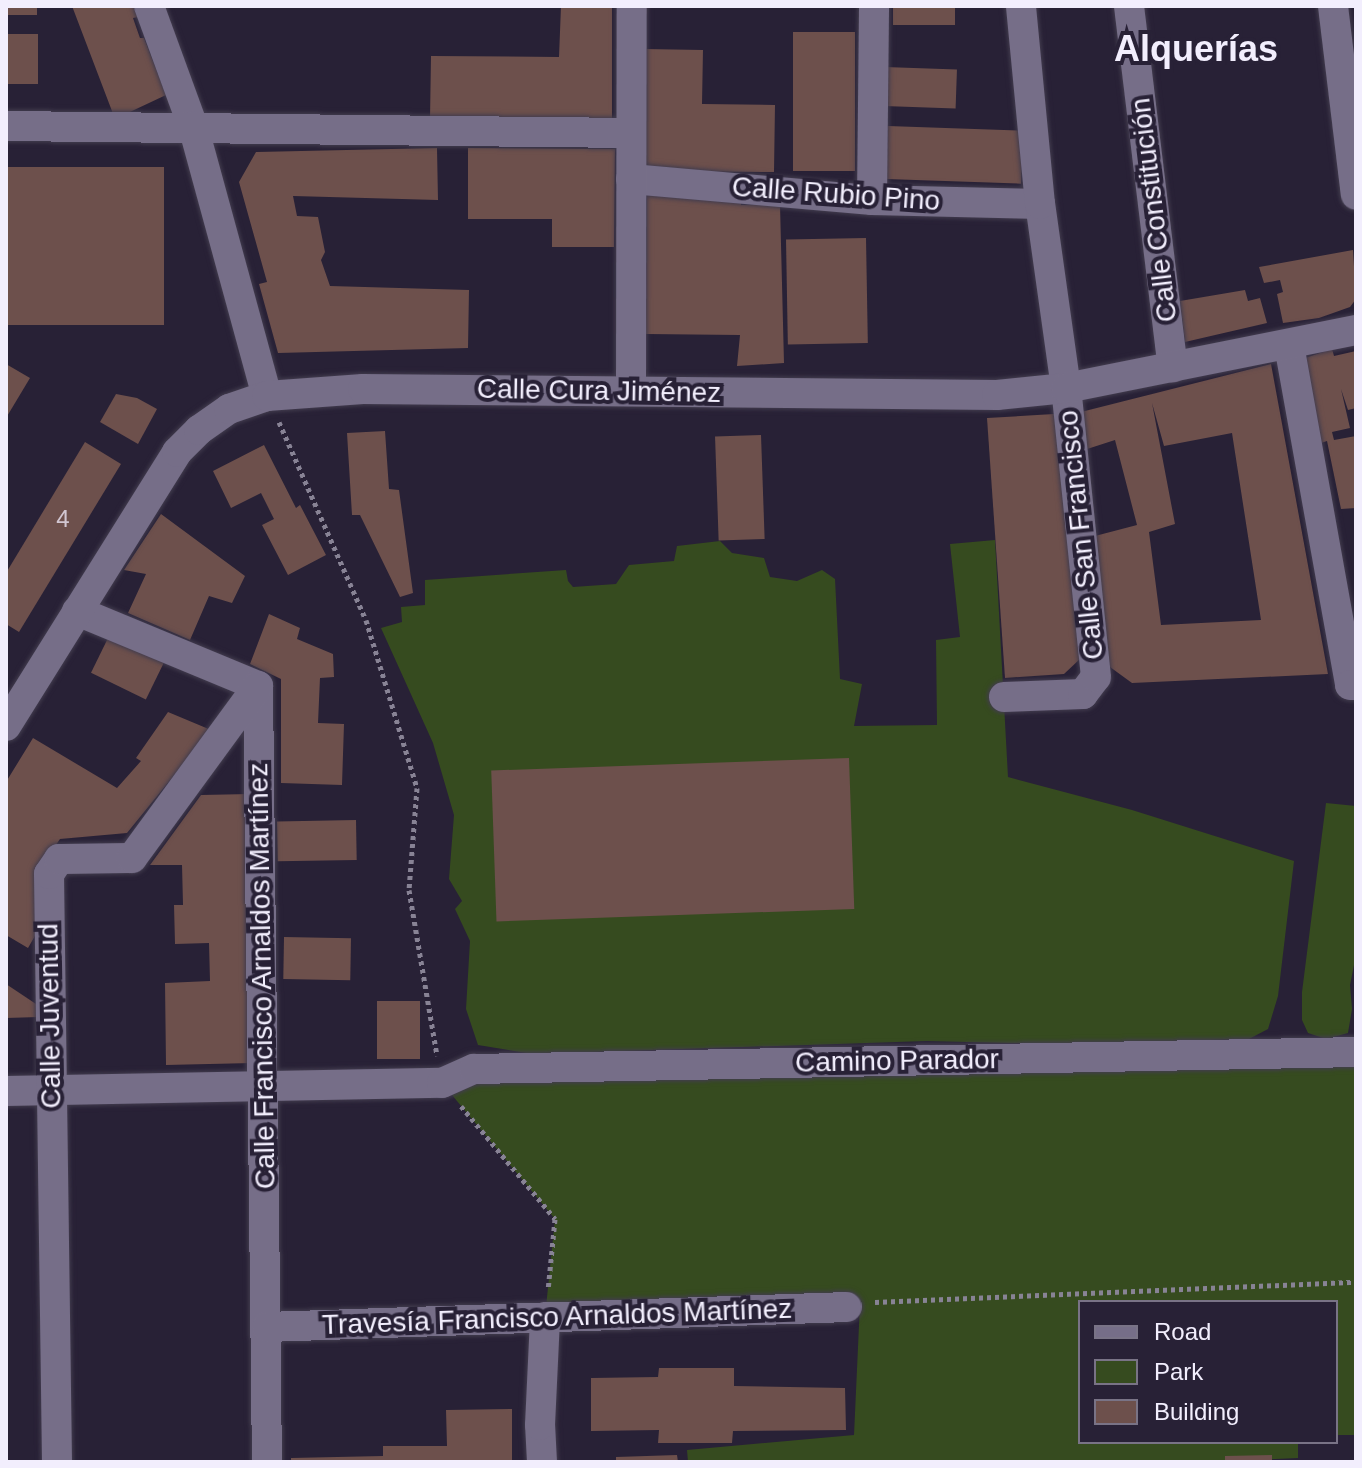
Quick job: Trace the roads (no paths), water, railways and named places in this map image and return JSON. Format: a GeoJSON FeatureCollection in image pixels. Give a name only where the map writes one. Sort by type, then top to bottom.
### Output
{"type":"FeatureCollection","features":[{"type":"Feature","properties":{"kind":"street"},"geometry":{"type":"LineString","coordinates":[[149,6],[193,126],[267,396]]}},
{"type":"Feature","properties":{"kind":"street"},"geometry":{"type":"LineString","coordinates":[[631,391],[632,6]]}},
{"type":"Feature","properties":{"kind":"street"},"geometry":{"type":"LineString","coordinates":[[872,200],[874,6]]}},
{"type":"Feature","properties":{"kind":"street"},"geometry":{"type":"LineString","coordinates":[[1021,6],[1040,204],[1066,388]]}},
{"type":"Feature","properties":{"kind":"street","name":"Calle Constitución"},"geometry":{"type":"LineString","coordinates":[[1129,6],[1173,367]]}},
{"type":"Feature","properties":{"kind":"street"},"geometry":{"type":"LineString","coordinates":[[1333,6],[1356,195]]}},
{"type":"Feature","properties":{"kind":"street"},"geometry":{"type":"LineString","coordinates":[[6,126],[631,133]]}},
{"type":"Feature","properties":{"kind":"street","name":"Calle Rubio Pino"},"geometry":{"type":"LineString","coordinates":[[631,179],[872,200],[1040,204]]}},
{"type":"Feature","properties":{"kind":"street","name":"Calle Cura Jiménez"},"geometry":{"type":"LineString","coordinates":[[6,726],[177,452],[229,409],[267,396],[363,389],[964,397],[1066,388],[1356,330]]}},
{"type":"Feature","properties":{"kind":"street"},"geometry":{"type":"LineString","coordinates":[[1289,345],[1353,685]]}},
{"type":"Feature","properties":{"kind":"street","name":"Calle San Francisco"},"geometry":{"type":"LineString","coordinates":[[1004,697],[1083,694],[1096,677],[1066,388]]}},
{"type":"Feature","properties":{"kind":"street"},"geometry":{"type":"LineString","coordinates":[[77,611],[258,686]]}},
{"type":"Feature","properties":{"kind":"street","name":"Calle Francisco Arnaldos Martínez"},"geometry":{"type":"LineString","coordinates":[[258,686],[267,1462]]}},
{"type":"Feature","properties":{"kind":"street","name":"Calle Juventud"},"geometry":{"type":"LineString","coordinates":[[57,1462],[49,874],[59,859],[132,858],[258,686]]}},
{"type":"Feature","properties":{"kind":"street","name":"Camino Parador"},"geometry":{"type":"LineString","coordinates":[[6,1091],[442,1083],[474,1069],[1356,1052]]}},
{"type":"Feature","properties":{"kind":"street","name":"Travesía Francisco Arnaldos Martínez"},"geometry":{"type":"LineString","coordinates":[[267,1327],[847,1307]]}},
{"type":"Feature","properties":{"kind":"street"},"geometry":{"type":"LineString","coordinates":[[542,1462],[540,1425],[545,1317]]}},
{"type":"Feature","properties":{"kind":"district","name":"Alquerías"},"geometry":{"type":"Point","coordinates":[1196,49]}}]}
